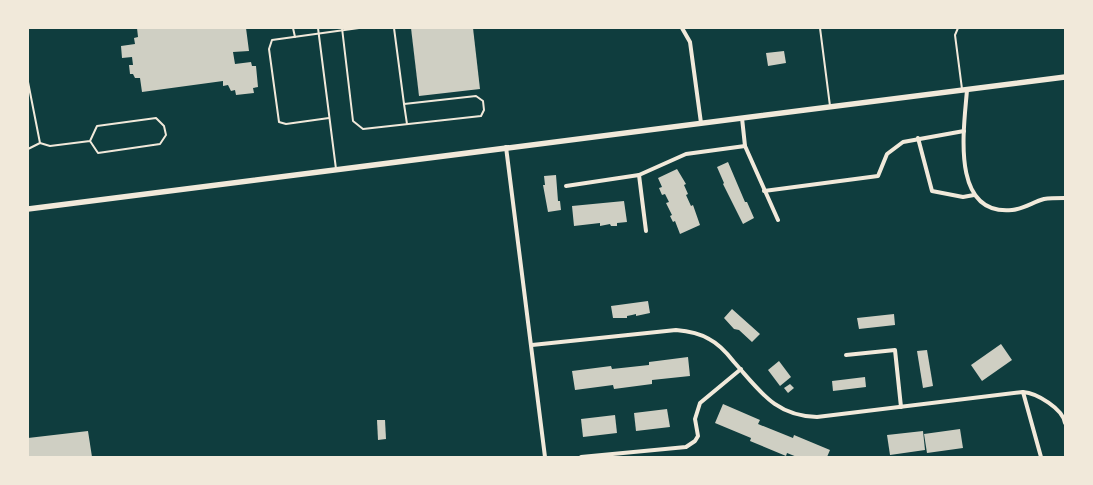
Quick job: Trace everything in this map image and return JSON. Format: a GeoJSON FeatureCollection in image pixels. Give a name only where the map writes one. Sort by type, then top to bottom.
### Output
{"type":"FeatureCollection","features":[{"type":"Feature","properties":{"kind":"street"},"geometry":{"type":"LineString","coordinates":[[682,28],[690,42],[701,123]]}},
{"type":"Feature","properties":{"kind":"street"},"geometry":{"type":"LineString","coordinates":[[28,209],[1065,77]]}},
{"type":"Feature","properties":{"kind":"street"},"geometry":{"type":"LineString","coordinates":[[965,90],[964,131],[967,176],[974,195],[984,204],[1001,210],[1012,210],[1024,207],[1043,199],[1065,198]]}},
{"type":"Feature","properties":{"kind":"street"},"geometry":{"type":"LineString","coordinates":[[742,118],[745,146],[778,220]]}},
{"type":"Feature","properties":{"kind":"street"},"geometry":{"type":"LineString","coordinates":[[764,191],[878,176],[883,162],[891,150],[903,142],[918,138],[964,131]]}},
{"type":"Feature","properties":{"kind":"street"},"geometry":{"type":"LineString","coordinates":[[918,138],[932,191],[963,197],[974,195]]}},
{"type":"Feature","properties":{"kind":"street"},"geometry":{"type":"LineString","coordinates":[[566,186],[639,175],[686,154],[745,146]]}},
{"type":"Feature","properties":{"kind":"street"},"geometry":{"type":"LineString","coordinates":[[506,147],[545,457]]}},
{"type":"Feature","properties":{"kind":"street"},"geometry":{"type":"LineString","coordinates":[[639,175],[646,231]]}},
{"type":"Feature","properties":{"kind":"street"},"geometry":{"type":"LineString","coordinates":[[532,345],[676,330],[687,331],[709,338],[718,345],[741,369],[763,396],[784,410],[796,415],[817,417],[1023,392],[1034,394],[1062,414],[1065,424]]}},
{"type":"Feature","properties":{"kind":"street"},"geometry":{"type":"LineString","coordinates":[[846,355],[895,350],[901,407]]}},
{"type":"Feature","properties":{"kind":"street"},"geometry":{"type":"LineString","coordinates":[[581,457],[686,447],[692,444],[698,436],[695,419],[700,403],[741,369]]}},
{"type":"Feature","properties":{"kind":"street"},"geometry":{"type":"LineString","coordinates":[[1023,392],[1041,457]]}},
{"type":"Feature","properties":{"kind":"lane"},"geometry":{"type":"LineString","coordinates":[[293,28],[294,37]]}},
{"type":"Feature","properties":{"kind":"lane"},"geometry":{"type":"LineString","coordinates":[[318,28],[336,169]]}},
{"type":"Feature","properties":{"kind":"lane"},"geometry":{"type":"LineString","coordinates":[[329,118],[286,124],[279,122],[269,49],[272,40],[318,34],[342,29],[359,28]]}},
{"type":"Feature","properties":{"kind":"lane"},"geometry":{"type":"LineString","coordinates":[[394,28],[407,124]]}},
{"type":"Feature","properties":{"kind":"lane"},"geometry":{"type":"LineString","coordinates":[[820,28],[831,107]]}},
{"type":"Feature","properties":{"kind":"lane"},"geometry":{"type":"LineString","coordinates":[[958,28],[955,35],[965,90]]}},
{"type":"Feature","properties":{"kind":"lane"},"geometry":{"type":"LineString","coordinates":[[342,29],[353,122],[363,129],[480,116],[484,110],[483,101],[476,96],[404,104]]}},
{"type":"Feature","properties":{"kind":"lane"},"geometry":{"type":"LineString","coordinates":[[28,82],[40,142]]}},
{"type":"Feature","properties":{"kind":"lane"},"geometry":{"type":"LineString","coordinates":[[156,118],[164,126],[166,135],[160,144],[98,153],[90,141],[97,126],[156,118]]}},
{"type":"Feature","properties":{"kind":"lane"},"geometry":{"type":"LineString","coordinates":[[40,142],[50,146],[90,141]]}},
{"type":"Feature","properties":{"kind":"lane"},"geometry":{"type":"LineString","coordinates":[[28,149],[40,142]]}},
{"type":"Feature","properties":{"kind":"building"},"geometry":{"type":"Polygon","coordinates":[[[137,28],[246,28],[249,51],[233,52],[235,64],[251,62],[252,66],[256,66],[258,87],[253,88],[254,93],[236,95],[235,90],[231,91],[228,85],[223,86],[223,81],[142,92],[140,78],[135,78],[133,74],[130,74],[129,65],[133,65],[132,57],[122,58],[121,46],[135,44],[134,38],[138,37],[137,28]]]}},
{"type":"Feature","properties":{"kind":"building"},"geometry":{"type":"Polygon","coordinates":[[[411,28],[473,28],[480,89],[419,96],[411,28]]]}},
{"type":"Feature","properties":{"kind":"building"},"geometry":{"type":"Polygon","coordinates":[[[784,51],[786,63],[768,66],[766,53],[784,51]]]}},
{"type":"Feature","properties":{"kind":"building"},"geometry":{"type":"Polygon","coordinates":[[[728,162],[745,202],[747,202],[754,218],[743,224],[723,184],[724,183],[717,167],[728,162]]]}},
{"type":"Feature","properties":{"kind":"building"},"geometry":{"type":"Polygon","coordinates":[[[677,169],[686,184],[684,185],[688,194],[686,195],[691,206],[693,205],[700,225],[680,234],[675,221],[673,222],[670,216],[672,215],[666,203],[669,202],[665,194],[662,195],[659,188],[662,187],[658,178],[677,169]]]}},
{"type":"Feature","properties":{"kind":"building"},"geometry":{"type":"Polygon","coordinates":[[[556,175],[558,201],[560,201],[561,210],[548,212],[543,185],[545,185],[544,176],[556,175]]]}},
{"type":"Feature","properties":{"kind":"building"},"geometry":{"type":"Polygon","coordinates":[[[624,201],[627,222],[617,223],[617,226],[611,226],[610,224],[600,226],[600,223],[574,226],[572,206],[624,201]]]}},
{"type":"Feature","properties":{"kind":"building"},"geometry":{"type":"Polygon","coordinates":[[[648,301],[650,313],[636,316],[636,314],[627,316],[627,318],[613,318],[611,306],[648,301]]]}},
{"type":"Feature","properties":{"kind":"building"},"geometry":{"type":"Polygon","coordinates":[[[732,309],[760,334],[752,342],[739,330],[734,329],[724,318],[732,309]]]}},
{"type":"Feature","properties":{"kind":"building"},"geometry":{"type":"Polygon","coordinates":[[[894,314],[895,325],[859,329],[857,318],[894,314]]]}},
{"type":"Feature","properties":{"kind":"building"},"geometry":{"type":"Polygon","coordinates":[[[1001,344],[1012,360],[982,381],[971,365],[1001,344]]]}},
{"type":"Feature","properties":{"kind":"building"},"geometry":{"type":"Polygon","coordinates":[[[927,350],[933,386],[923,388],[917,351],[927,350]]]}},
{"type":"Feature","properties":{"kind":"building"},"geometry":{"type":"Polygon","coordinates":[[[688,357],[690,376],[652,380],[652,384],[614,389],[613,385],[575,390],[572,371],[611,366],[612,369],[649,365],[649,362],[688,357]]]}},
{"type":"Feature","properties":{"kind":"building"},"geometry":{"type":"Polygon","coordinates":[[[779,361],[791,377],[780,386],[768,370],[779,361]]]}},
{"type":"Feature","properties":{"kind":"building"},"geometry":{"type":"Polygon","coordinates":[[[865,377],[866,387],[833,391],[832,381],[865,377]]]}},
{"type":"Feature","properties":{"kind":"building"},"geometry":{"type":"Polygon","coordinates":[[[790,384],[794,388],[788,393],[784,388],[790,384]]]}},
{"type":"Feature","properties":{"kind":"building"},"geometry":{"type":"Polygon","coordinates":[[[723,404],[760,420],[758,424],[793,438],[794,435],[830,450],[827,457],[797,457],[787,453],[786,456],[750,441],[751,438],[715,423],[723,404]]]}},
{"type":"Feature","properties":{"kind":"building"},"geometry":{"type":"Polygon","coordinates":[[[667,409],[670,427],[636,431],[634,413],[667,409]]]}},
{"type":"Feature","properties":{"kind":"building"},"geometry":{"type":"Polygon","coordinates":[[[615,415],[617,433],[583,437],[581,419],[615,415]]]}},
{"type":"Feature","properties":{"kind":"building"},"geometry":{"type":"Polygon","coordinates":[[[377,420],[385,420],[386,439],[378,440],[377,420]]]}},
{"type":"Feature","properties":{"kind":"building"},"geometry":{"type":"Polygon","coordinates":[[[960,429],[963,448],[927,453],[924,434],[960,429]]]}},
{"type":"Feature","properties":{"kind":"building"},"geometry":{"type":"Polygon","coordinates":[[[88,431],[92,457],[28,457],[28,438],[88,431]]]}},
{"type":"Feature","properties":{"kind":"building"},"geometry":{"type":"Polygon","coordinates":[[[923,431],[925,450],[890,455],[887,435],[923,431]]]}}]}
